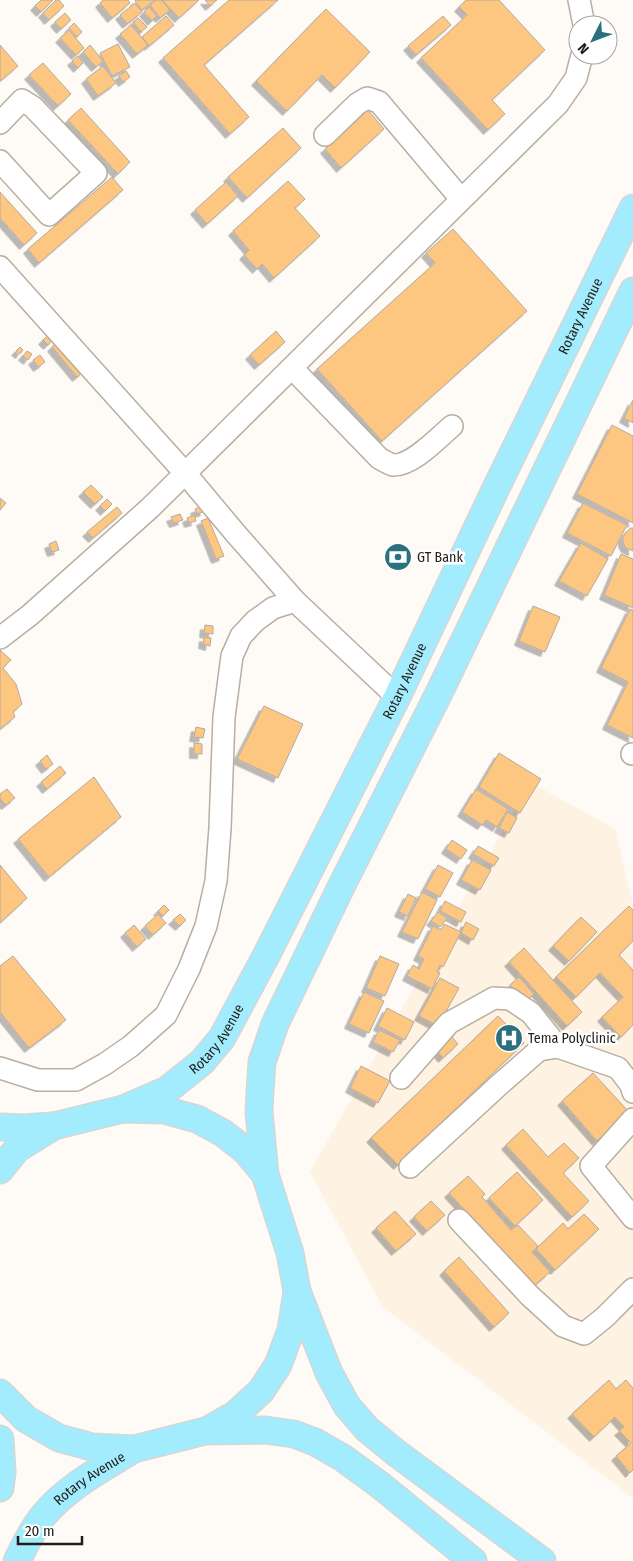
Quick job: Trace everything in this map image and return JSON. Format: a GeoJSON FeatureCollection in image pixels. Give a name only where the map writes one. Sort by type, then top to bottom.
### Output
{"type":"FeatureCollection","features":[{"type":"Feature","properties":{"kind":"main road","name":"Rotary Avenue"},"geometry":{"type":"LineString","coordinates":[[123,1109],[167,1090],[202,1062],[222,1038],[267,954],[397,697],[497,486],[633,208]]}},
{"type":"Feature","properties":{"kind":"main road"},"geometry":{"type":"LineString","coordinates":[[542,1561],[367,1429],[347,1406],[329,1373],[297,1291],[290,1253],[265,1174],[259,1112],[262,1062],[275,1024],[341,887],[438,695],[633,291]]}},
{"type":"Feature","properties":{"kind":"main road"},"geometry":{"type":"LineString","coordinates":[[497,486],[530,503]]}},
{"type":"Feature","properties":{"kind":"main road"},"geometry":{"type":"LineString","coordinates":[[0,1127],[54,1126],[123,1109],[164,1110],[197,1118],[223,1133],[246,1151],[265,1174]]}},
{"type":"Feature","properties":{"kind":"main road"},"geometry":{"type":"LineString","coordinates":[[0,1170],[17,1149],[54,1126]]}},
{"type":"Feature","properties":{"kind":"main road"},"geometry":{"type":"LineString","coordinates":[[205,1431],[236,1414],[261,1390],[278,1365],[291,1330],[297,1291]]}},
{"type":"Feature","properties":{"kind":"main road"},"geometry":{"type":"LineString","coordinates":[[0,1393],[26,1419],[59,1438],[92,1447],[134,1449],[205,1431],[265,1430],[294,1434],[315,1442],[343,1458],[380,1484],[473,1561]]}},
{"type":"Feature","properties":{"kind":"main road"},"geometry":{"type":"LineString","coordinates":[[0,1439],[2,1472],[0,1488]]}},
{"type":"Feature","properties":{"kind":"main road","name":"Rotary Avenue"},"geometry":{"type":"LineString","coordinates":[[16,1561],[44,1515],[60,1498],[86,1478],[134,1449]]}},
{"type":"Feature","properties":{"kind":"street"},"geometry":{"type":"LineString","coordinates":[[579,0],[582,15]]}},
{"type":"Feature","properties":{"kind":"street"},"geometry":{"type":"LineString","coordinates":[[0,638],[30,615],[150,508],[292,368],[558,104],[576,78],[579,65]]}},
{"type":"Feature","properties":{"kind":"street"},"geometry":{"type":"LineString","coordinates":[[325,136],[357,104],[367,98],[379,102],[461,199]]}},
{"type":"Feature","properties":{"kind":"street"},"geometry":{"type":"LineString","coordinates":[[0,123],[22,100],[33,107],[96,173],[49,215],[0,161]]}},
{"type":"Feature","properties":{"kind":"street"},"geometry":{"type":"LineString","coordinates":[[0,267],[185,473],[295,601],[397,697]]}},
{"type":"Feature","properties":{"kind":"street"},"geometry":{"type":"LineString","coordinates":[[292,368],[379,458],[392,465],[402,464],[418,454],[452,426]]}},
{"type":"Feature","properties":{"kind":"street"},"geometry":{"type":"LineString","coordinates":[[0,1068],[38,1080],[76,1080],[105,1064],[131,1046],[166,1015],[189,969],[206,926],[216,881],[221,818],[224,716],[232,656],[241,636],[255,621],[273,608],[295,601]]}},
{"type":"Feature","properties":{"kind":"street"},"geometry":{"type":"LineString","coordinates":[[401,1078],[449,1023],[494,998],[510,999],[530,1013],[558,1047]]}},
{"type":"Feature","properties":{"kind":"street"},"geometry":{"type":"LineString","coordinates":[[410,1167],[498,1085],[539,1050],[558,1047],[618,1068],[631,1084],[633,1092]]}},
{"type":"Feature","properties":{"kind":"street"},"geometry":{"type":"LineString","coordinates":[[633,1119],[591,1166],[633,1218]]}},
{"type":"Feature","properties":{"kind":"street"},"geometry":{"type":"LineString","coordinates":[[459,1220],[530,1296],[563,1326],[584,1334],[605,1317],[633,1289]]}},
{"type":"Feature","properties":{"kind":"shaded area","name":"Tema Polyclinic"},"geometry":{"type":"Polygon","coordinates":[[[530,782],[615,829],[633,905],[633,1498],[383,1307],[310,1172],[530,782]]]}},
{"type":"Feature","properties":{"kind":"building"},"geometry":{"type":"Polygon","coordinates":[[[41,0],[53,0],[41,12],[35,6],[41,0]]]}},
{"type":"Feature","properties":{"kind":"building"},"geometry":{"type":"Polygon","coordinates":[[[56,0],[59,0],[64,6],[49,20],[43,13],[56,0]]]}},
{"type":"Feature","properties":{"kind":"building"},"geometry":{"type":"Polygon","coordinates":[[[103,0],[128,0],[130,3],[112,18],[100,3],[103,0]]]}},
{"type":"Feature","properties":{"kind":"building"},"geometry":{"type":"Polygon","coordinates":[[[136,0],[155,0],[142,10],[136,0]]]}},
{"type":"Feature","properties":{"kind":"building"},"geometry":{"type":"Polygon","coordinates":[[[156,0],[161,0],[170,10],[160,18],[150,5],[156,0]]]}},
{"type":"Feature","properties":{"kind":"building"},"geometry":{"type":"Polygon","coordinates":[[[162,0],[199,0],[179,18],[162,0]]]}},
{"type":"Feature","properties":{"kind":"building"},"geometry":{"type":"Polygon","coordinates":[[[205,0],[217,0],[210,6],[205,0]]]}},
{"type":"Feature","properties":{"kind":"building"},"geometry":{"type":"Polygon","coordinates":[[[229,0],[278,0],[204,65],[249,117],[230,134],[163,58],[229,0]]]}},
{"type":"Feature","properties":{"kind":"building"},"geometry":{"type":"Polygon","coordinates":[[[466,0],[499,0],[545,50],[492,100],[505,114],[488,130],[421,58],[467,15],[459,7],[466,0]]]}},
{"type":"Feature","properties":{"kind":"building"},"geometry":{"type":"Polygon","coordinates":[[[135,3],[142,12],[127,24],[120,15],[135,3]]]}},
{"type":"Feature","properties":{"kind":"building"},"geometry":{"type":"Polygon","coordinates":[[[149,7],[157,16],[152,21],[144,12],[149,7]]]}},
{"type":"Feature","properties":{"kind":"building"},"geometry":{"type":"Polygon","coordinates":[[[326,9],[370,52],[335,88],[322,75],[287,111],[256,81],[326,9]]]}},
{"type":"Feature","properties":{"kind":"building"},"geometry":{"type":"Polygon","coordinates":[[[65,13],[71,20],[61,29],[55,22],[65,13]]]}},
{"type":"Feature","properties":{"kind":"building"},"geometry":{"type":"Polygon","coordinates":[[[166,16],[174,25],[149,46],[142,37],[166,16]]]}},
{"type":"Feature","properties":{"kind":"building"},"geometry":{"type":"Polygon","coordinates":[[[443,16],[451,25],[416,55],[408,46],[443,16]]]}},
{"type":"Feature","properties":{"kind":"building"},"geometry":{"type":"Polygon","coordinates":[[[138,18],[147,27],[141,32],[133,22],[138,18]]]}},
{"type":"Feature","properties":{"kind":"building"},"geometry":{"type":"Polygon","coordinates":[[[74,23],[82,32],[77,37],[69,28],[74,23]]]}},
{"type":"Feature","properties":{"kind":"building"},"geometry":{"type":"Polygon","coordinates":[[[131,25],[148,45],[137,54],[120,34],[131,25]]]}},
{"type":"Feature","properties":{"kind":"building"},"geometry":{"type":"Polygon","coordinates":[[[69,30],[84,48],[76,55],[60,38],[69,30]]]}},
{"type":"Feature","properties":{"kind":"building"},"geometry":{"type":"Polygon","coordinates":[[[118,44],[130,67],[112,76],[100,53],[118,44]]]}},
{"type":"Feature","properties":{"kind":"building"},"geometry":{"type":"Polygon","coordinates":[[[0,45],[18,66],[0,81],[0,45]]]}},
{"type":"Feature","properties":{"kind":"building"},"geometry":{"type":"Polygon","coordinates":[[[90,45],[103,61],[96,67],[83,52],[90,45]]]}},
{"type":"Feature","properties":{"kind":"building"},"geometry":{"type":"Polygon","coordinates":[[[78,56],[83,63],[78,68],[72,61],[78,56]]]}},
{"type":"Feature","properties":{"kind":"building"},"geometry":{"type":"Polygon","coordinates":[[[43,63],[71,94],[58,106],[29,75],[43,63]]]}},
{"type":"Feature","properties":{"kind":"building"},"geometry":{"type":"Polygon","coordinates":[[[103,66],[116,83],[98,96],[86,79],[103,66]]]}},
{"type":"Feature","properties":{"kind":"building"},"geometry":{"type":"Polygon","coordinates":[[[126,71],[130,77],[123,82],[119,76],[126,71]]]}},
{"type":"Feature","properties":{"kind":"building"},"geometry":{"type":"Polygon","coordinates":[[[81,108],[130,162],[118,174],[68,120],[81,108]]]}},
{"type":"Feature","properties":{"kind":"building"},"geometry":{"type":"Polygon","coordinates":[[[368,110],[384,129],[341,168],[325,149],[368,110]]]}},
{"type":"Feature","properties":{"kind":"building"},"geometry":{"type":"Polygon","coordinates":[[[283,128],[301,148],[247,198],[228,177],[283,128]]]}},
{"type":"Feature","properties":{"kind":"building"},"geometry":{"type":"Polygon","coordinates":[[[112,177],[123,190],[39,263],[28,249],[112,177]]]}},
{"type":"Feature","properties":{"kind":"building"},"geometry":{"type":"Polygon","coordinates":[[[288,181],[305,199],[295,208],[320,236],[274,278],[262,264],[257,269],[244,255],[249,250],[233,231],[288,181]]]}},
{"type":"Feature","properties":{"kind":"building"},"geometry":{"type":"Polygon","coordinates":[[[226,182],[238,196],[207,224],[195,210],[226,182]]]}},
{"type":"Feature","properties":{"kind":"building"},"geometry":{"type":"Polygon","coordinates":[[[0,192],[37,233],[24,245],[0,218],[0,192]]]}},
{"type":"Feature","properties":{"kind":"building"},"geometry":{"type":"Polygon","coordinates":[[[453,229],[527,311],[382,441],[317,369],[435,263],[426,253],[453,229]]]}},
{"type":"Feature","properties":{"kind":"building"},"geometry":{"type":"Polygon","coordinates":[[[276,331],[285,342],[259,365],[250,355],[276,331]]]}},
{"type":"Feature","properties":{"kind":"building"},"geometry":{"type":"Polygon","coordinates":[[[49,334],[54,339],[48,345],[43,340],[49,334]]]}},
{"type":"Feature","properties":{"kind":"building"},"geometry":{"type":"Polygon","coordinates":[[[58,341],[84,371],[77,377],[52,347],[58,341]]]}},
{"type":"Feature","properties":{"kind":"building"},"geometry":{"type":"Polygon","coordinates":[[[20,347],[23,350],[20,354],[16,351],[20,347]]]}},
{"type":"Feature","properties":{"kind":"building"},"geometry":{"type":"Polygon","coordinates":[[[27,351],[32,354],[28,360],[23,356],[27,351]]]}},
{"type":"Feature","properties":{"kind":"building"},"geometry":{"type":"Polygon","coordinates":[[[40,355],[45,362],[38,367],[33,360],[40,355]]]}},
{"type":"Feature","properties":{"kind":"building"},"geometry":{"type":"Polygon","coordinates":[[[633,400],[633,423],[624,418],[633,400]]]}},
{"type":"Feature","properties":{"kind":"building"},"geometry":{"type":"Polygon","coordinates":[[[612,425],[633,436],[633,523],[577,494],[612,425]]]}},
{"type":"Feature","properties":{"kind":"building"},"geometry":{"type":"Polygon","coordinates":[[[91,485],[103,497],[95,504],[83,492],[91,485]]]}},
{"type":"Feature","properties":{"kind":"building"},"geometry":{"type":"Polygon","coordinates":[[[0,498],[6,503],[0,510],[0,498]]]}},
{"type":"Feature","properties":{"kind":"building"},"geometry":{"type":"Polygon","coordinates":[[[107,499],[112,504],[105,511],[100,506],[107,499]]]}},
{"type":"Feature","properties":{"kind":"building"},"geometry":{"type":"Polygon","coordinates":[[[583,503],[627,525],[611,556],[567,533],[583,503]]]}},
{"type":"Feature","properties":{"kind":"building"},"geometry":{"type":"Polygon","coordinates":[[[203,506],[205,511],[197,514],[195,509],[203,506]]]}},
{"type":"Feature","properties":{"kind":"building"},"geometry":{"type":"Polygon","coordinates":[[[117,507],[122,513],[93,538],[87,532],[117,507]]]}},
{"type":"Feature","properties":{"kind":"building"},"geometry":{"type":"Polygon","coordinates":[[[180,514],[183,520],[174,523],[171,517],[180,514]]]}},
{"type":"Feature","properties":{"kind":"building"},"geometry":{"type":"Polygon","coordinates":[[[194,515],[196,521],[189,523],[187,518],[194,515]]]}},
{"type":"Feature","properties":{"kind":"building"},"geometry":{"type":"Polygon","coordinates":[[[208,518],[224,556],[216,559],[201,521],[208,518]]]}},
{"type":"Feature","properties":{"kind":"building"},"geometry":{"type":"Polygon","coordinates":[[[633,528],[633,551],[626,548],[623,543],[623,537],[633,528]]]}},
{"type":"Feature","properties":{"kind":"building"},"geometry":{"type":"Polygon","coordinates":[[[56,541],[59,550],[52,552],[49,544],[56,541]]]}},
{"type":"Feature","properties":{"kind":"building"},"geometry":{"type":"Polygon","coordinates":[[[581,543],[608,559],[587,596],[559,581],[581,543]]]}},
{"type":"Feature","properties":{"kind":"building"},"geometry":{"type":"Polygon","coordinates":[[[621,554],[633,559],[633,608],[604,595],[621,554]]]}},
{"type":"Feature","properties":{"kind":"building"},"geometry":{"type":"Polygon","coordinates":[[[533,606],[560,617],[545,652],[519,641],[533,606]]]}},
{"type":"Feature","properties":{"kind":"building"},"geometry":{"type":"Polygon","coordinates":[[[630,609],[633,610],[633,738],[607,725],[628,682],[601,668],[630,609]]]}},
{"type":"Feature","properties":{"kind":"building"},"geometry":{"type":"Polygon","coordinates":[[[205,625],[213,626],[213,634],[204,633],[205,625]]]}},
{"type":"Feature","properties":{"kind":"building"},"geometry":{"type":"Polygon","coordinates":[[[204,637],[211,638],[210,646],[203,644],[204,637]]]}},
{"type":"Feature","properties":{"kind":"building"},"geometry":{"type":"Polygon","coordinates":[[[0,650],[11,660],[3,668],[16,684],[22,704],[13,712],[15,717],[0,729],[0,650]]]}},
{"type":"Feature","properties":{"kind":"building"},"geometry":{"type":"Polygon","coordinates":[[[264,706],[303,724],[278,778],[237,759],[264,706]]]}},
{"type":"Feature","properties":{"kind":"building"},"geometry":{"type":"Polygon","coordinates":[[[196,727],[205,729],[203,738],[194,737],[196,727]]]}},
{"type":"Feature","properties":{"kind":"building"},"geometry":{"type":"Polygon","coordinates":[[[194,743],[202,744],[202,754],[194,754],[194,743]]]}},
{"type":"Feature","properties":{"kind":"building"},"geometry":{"type":"Polygon","coordinates":[[[499,753],[541,779],[520,813],[479,787],[499,753]]]}},
{"type":"Feature","properties":{"kind":"building"},"geometry":{"type":"Polygon","coordinates":[[[47,755],[53,764],[46,769],[40,761],[47,755]]]}},
{"type":"Feature","properties":{"kind":"building"},"geometry":{"type":"Polygon","coordinates":[[[60,766],[66,773],[47,789],[41,782],[60,766]]]}},
{"type":"Feature","properties":{"kind":"building"},"geometry":{"type":"Polygon","coordinates":[[[94,777],[121,817],[49,877],[18,839],[94,777]]]}},
{"type":"Feature","properties":{"kind":"building"},"geometry":{"type":"Polygon","coordinates":[[[7,789],[15,798],[6,805],[0,799],[0,794],[7,789]]]}},
{"type":"Feature","properties":{"kind":"building"},"geometry":{"type":"Polygon","coordinates":[[[476,789],[508,809],[497,827],[486,820],[482,825],[462,812],[476,789]]]}},
{"type":"Feature","properties":{"kind":"building"},"geometry":{"type":"Polygon","coordinates":[[[507,812],[517,818],[509,833],[499,828],[507,812]]]}},
{"type":"Feature","properties":{"kind":"building"},"geometry":{"type":"Polygon","coordinates":[[[452,840],[467,850],[461,859],[446,849],[452,840]]]}},
{"type":"Feature","properties":{"kind":"building"},"geometry":{"type":"Polygon","coordinates":[[[478,846],[499,858],[494,866],[473,854],[478,846]]]}},
{"type":"Feature","properties":{"kind":"building"},"geometry":{"type":"Polygon","coordinates":[[[472,860],[491,870],[480,890],[461,880],[472,860]]]}},
{"type":"Feature","properties":{"kind":"building"},"geometry":{"type":"Polygon","coordinates":[[[0,865],[27,898],[0,923],[0,865]]]}},
{"type":"Feature","properties":{"kind":"building"},"geometry":{"type":"Polygon","coordinates":[[[438,865],[453,873],[440,897],[425,889],[438,865]]]}},
{"type":"Feature","properties":{"kind":"building"},"geometry":{"type":"Polygon","coordinates":[[[422,892],[437,900],[418,939],[402,932],[422,892]]]}},
{"type":"Feature","properties":{"kind":"building"},"geometry":{"type":"Polygon","coordinates":[[[408,894],[416,898],[408,916],[399,912],[408,894]]]}},
{"type":"Feature","properties":{"kind":"building"},"geometry":{"type":"Polygon","coordinates":[[[445,901],[466,912],[461,922],[440,911],[445,901]]]}},
{"type":"Feature","properties":{"kind":"building"},"geometry":{"type":"Polygon","coordinates":[[[164,905],[169,910],[163,916],[158,911],[164,905]]]}},
{"type":"Feature","properties":{"kind":"building"},"geometry":{"type":"Polygon","coordinates":[[[629,906],[633,910],[633,941],[619,955],[633,970],[633,1025],[621,1037],[602,1017],[623,997],[600,973],[576,997],[556,977],[629,906]]]}},
{"type":"Feature","properties":{"kind":"building"},"geometry":{"type":"Polygon","coordinates":[[[438,912],[447,918],[440,927],[431,921],[438,912]]]}},
{"type":"Feature","properties":{"kind":"building"},"geometry":{"type":"Polygon","coordinates":[[[158,914],[166,923],[153,935],[145,926],[158,914]]]}},
{"type":"Feature","properties":{"kind":"building"},"geometry":{"type":"Polygon","coordinates":[[[180,914],[186,920],[180,926],[173,920],[180,914]]]}},
{"type":"Feature","properties":{"kind":"building"},"geometry":{"type":"Polygon","coordinates":[[[581,917],[597,932],[569,961],[553,946],[581,917]]]}},
{"type":"Feature","properties":{"kind":"building"},"geometry":{"type":"Polygon","coordinates":[[[466,922],[479,929],[473,940],[461,933],[466,922]]]}},
{"type":"Feature","properties":{"kind":"building"},"geometry":{"type":"Polygon","coordinates":[[[444,924],[461,932],[443,967],[440,965],[437,972],[440,973],[432,989],[407,976],[413,965],[419,969],[424,959],[418,956],[433,926],[441,930],[444,924]]]}},
{"type":"Feature","properties":{"kind":"building"},"geometry":{"type":"Polygon","coordinates":[[[134,925],[146,939],[137,947],[125,933],[134,925]]]}},
{"type":"Feature","properties":{"kind":"building"},"geometry":{"type":"Polygon","coordinates":[[[524,948],[582,1012],[567,1026],[509,962],[524,948]]]}},
{"type":"Feature","properties":{"kind":"building"},"geometry":{"type":"Polygon","coordinates":[[[13,956],[66,1020],[29,1048],[0,1012],[0,966],[13,956]]]}},
{"type":"Feature","properties":{"kind":"building"},"geometry":{"type":"Polygon","coordinates":[[[380,956],[399,964],[385,996],[366,988],[380,956]]]}},
{"type":"Feature","properties":{"kind":"building"},"geometry":{"type":"Polygon","coordinates":[[[519,977],[534,994],[525,1002],[510,985],[519,977]]]}},
{"type":"Feature","properties":{"kind":"building"},"geometry":{"type":"Polygon","coordinates":[[[440,978],[459,988],[438,1026],[419,1016],[440,978]]]}},
{"type":"Feature","properties":{"kind":"building"},"geometry":{"type":"Polygon","coordinates":[[[364,992],[384,1001],[369,1033],[349,1024],[364,992]]]}},
{"type":"Feature","properties":{"kind":"building"},"geometry":{"type":"Polygon","coordinates":[[[387,1008],[414,1022],[405,1040],[378,1026],[387,1008]]]}},
{"type":"Feature","properties":{"kind":"building"},"geometry":{"type":"Polygon","coordinates":[[[498,1016],[524,1043],[398,1165],[371,1138],[498,1016]]]}},
{"type":"Feature","properties":{"kind":"building"},"geometry":{"type":"Polygon","coordinates":[[[379,1030],[400,1040],[393,1052],[373,1042],[379,1030]]]}},
{"type":"Feature","properties":{"kind":"building"},"geometry":{"type":"Polygon","coordinates":[[[451,1036],[458,1044],[443,1058],[436,1050],[451,1036]]]}},
{"type":"Feature","properties":{"kind":"building"},"geometry":{"type":"Polygon","coordinates":[[[361,1066],[390,1081],[378,1103],[350,1088],[361,1066]]]}},
{"type":"Feature","properties":{"kind":"building"},"geometry":{"type":"Polygon","coordinates":[[[593,1073],[629,1112],[597,1141],[562,1101],[593,1073]]]}},
{"type":"Feature","properties":{"kind":"building"},"geometry":{"type":"Polygon","coordinates":[[[523,1129],[548,1157],[564,1143],[579,1158],[563,1173],[589,1201],[572,1217],[506,1145],[523,1129]]]}},
{"type":"Feature","properties":{"kind":"building"},"geometry":{"type":"Polygon","coordinates":[[[517,1172],[543,1200],[515,1226],[489,1198],[517,1172]]]}},
{"type":"Feature","properties":{"kind":"building"},"geometry":{"type":"Polygon","coordinates":[[[468,1176],[485,1194],[482,1197],[511,1230],[518,1225],[538,1246],[532,1252],[550,1272],[534,1286],[449,1193],[468,1176]]]}},
{"type":"Feature","properties":{"kind":"building"},"geometry":{"type":"Polygon","coordinates":[[[431,1201],[445,1215],[427,1231],[414,1217],[431,1201]]]}},
{"type":"Feature","properties":{"kind":"building"},"geometry":{"type":"Polygon","coordinates":[[[395,1211],[416,1234],[396,1251],[376,1228],[395,1211]]]}},
{"type":"Feature","properties":{"kind":"building"},"geometry":{"type":"Polygon","coordinates":[[[584,1214],[599,1229],[555,1270],[536,1249],[563,1223],[568,1229],[584,1214]]]}},
{"type":"Feature","properties":{"kind":"building"},"geometry":{"type":"Polygon","coordinates":[[[459,1257],[509,1313],[494,1327],[444,1271],[459,1257]]]}},
{"type":"Feature","properties":{"kind":"building"},"geometry":{"type":"Polygon","coordinates":[[[609,1380],[616,1389],[626,1380],[633,1388],[633,1470],[630,1473],[616,1456],[631,1443],[619,1431],[624,1427],[615,1417],[594,1437],[572,1414],[609,1380]]]}},
{"type":"Feature","properties":{"kind":"place","name":"GT Bank"},"geometry":{"type":"Point","coordinates":[398,557]}},
{"type":"Feature","properties":{"kind":"place","name":"Tema Polyclinic"},"geometry":{"type":"Point","coordinates":[509,1038]}}]}
